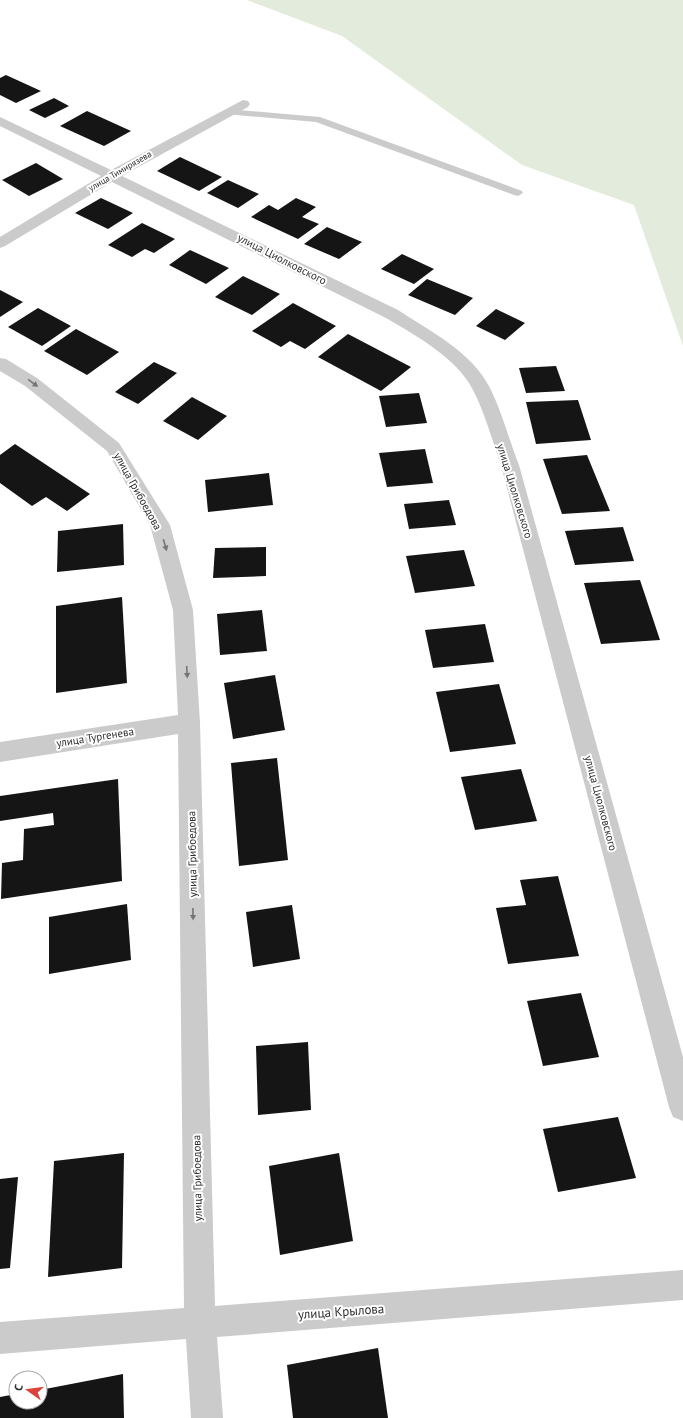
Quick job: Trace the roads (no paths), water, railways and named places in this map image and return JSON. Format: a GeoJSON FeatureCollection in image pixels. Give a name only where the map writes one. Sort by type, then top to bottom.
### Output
{"type":"FeatureCollection","features":[{"type":"Feature","properties":{"kind":"street","name":"улица Тимирязева"},"geometry":{"type":"LineString","coordinates":[[0,243],[113,175],[243,104]]}},
{"type":"Feature","properties":{"kind":"street","name":"улица Циолковского"},"geometry":{"type":"LineString","coordinates":[[0,120],[392,314],[429,337],[464,365],[481,388],[510,465],[683,1107]]}},
{"type":"Feature","properties":{"kind":"street","name":"улица Грибоедова"},"geometry":{"type":"LineString","coordinates":[[0,362],[31,382],[114,447],[160,525],[184,610],[189,723],[200,1322],[207,1418]]}},
{"type":"Feature","properties":{"kind":"street","name":"улица Тургенева"},"geometry":{"type":"LineString","coordinates":[[0,752],[189,723]]}},
{"type":"Feature","properties":{"kind":"street","name":"улица Крылова"},"geometry":{"type":"LineString","coordinates":[[0,1338],[683,1285]]}},
{"type":"Feature","properties":{"kind":"lane"},"geometry":{"type":"LineString","coordinates":[[227,112],[317,119],[518,193]]}}]}
